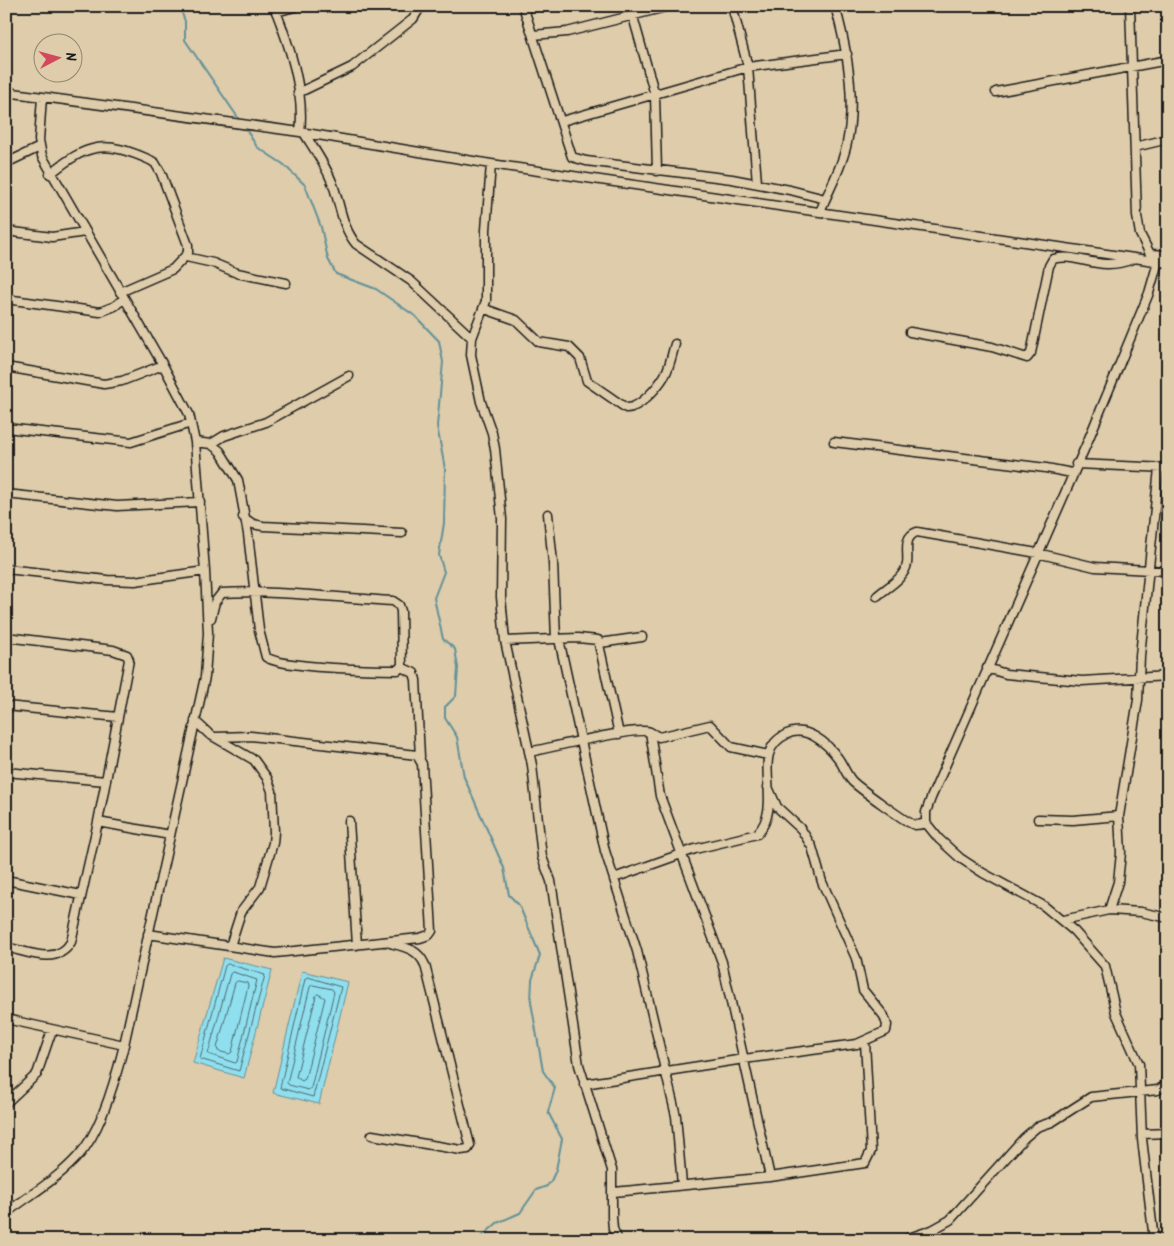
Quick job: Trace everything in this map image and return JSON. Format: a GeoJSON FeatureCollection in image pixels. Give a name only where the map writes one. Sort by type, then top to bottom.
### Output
{"type":"FeatureCollection","features":[{"type":"Feature","properties":{"kind":"street"},"geometry":{"type":"LineString","coordinates":[[298,6],[275,9],[292,61],[302,119],[302,133],[332,182],[345,227],[356,244],[410,281],[472,338]]}},
{"type":"Feature","properties":{"kind":"street"},"geometry":{"type":"LineString","coordinates":[[298,93],[352,66],[372,53],[413,19],[421,6]]}},
{"type":"Feature","properties":{"kind":"street"},"geometry":{"type":"LineString","coordinates":[[523,6],[572,156],[586,161],[757,183],[825,199]]}},
{"type":"Feature","properties":{"kind":"street"},"geometry":{"type":"LineString","coordinates":[[630,6],[655,95],[657,171]]}},
{"type":"Feature","properties":{"kind":"street"},"geometry":{"type":"LineString","coordinates":[[533,35],[567,32],[670,6]]}},
{"type":"Feature","properties":{"kind":"street"},"geometry":{"type":"LineString","coordinates":[[732,6],[748,67],[757,183]]}},
{"type":"Feature","properties":{"kind":"street"},"geometry":{"type":"LineString","coordinates":[[820,212],[838,172],[847,143],[849,125],[847,54],[834,6]]}},
{"type":"Feature","properties":{"kind":"street"},"geometry":{"type":"LineString","coordinates":[[1130,6],[1139,226],[1143,241],[1154,259],[1149,293],[928,805],[926,823],[939,839],[960,858],[1033,898],[1063,920],[1107,970],[1116,1013],[1139,1064],[1142,1134],[1154,1240]]}},
{"type":"Feature","properties":{"kind":"street"},"geometry":{"type":"LineString","coordinates":[[562,121],[748,67],[847,54]]}},
{"type":"Feature","properties":{"kind":"street"},"geometry":{"type":"LineString","coordinates":[[996,92],[1168,60]]}},
{"type":"Feature","properties":{"kind":"street"},"geometry":{"type":"LineString","coordinates":[[6,92],[302,133],[491,164],[1133,258],[1154,259],[1168,263]]}},
{"type":"Feature","properties":{"kind":"street"},"geometry":{"type":"LineString","coordinates":[[42,97],[40,147],[50,174],[163,365],[185,404],[191,423],[195,442],[200,502],[208,632]]}},
{"type":"Feature","properties":{"kind":"street"},"geometry":{"type":"LineString","coordinates":[[1135,147],[1168,139]]}},
{"type":"Feature","properties":{"kind":"street"},"geometry":{"type":"LineString","coordinates":[[6,299],[100,312],[115,306],[122,295],[173,269],[186,257],[188,245],[170,193],[155,163],[111,147],[103,146],[83,150],[50,174]]}},
{"type":"Feature","properties":{"kind":"street"},"geometry":{"type":"LineString","coordinates":[[6,163],[40,147]]}},
{"type":"Feature","properties":{"kind":"street"},"geometry":{"type":"LineString","coordinates":[[491,164],[486,230],[485,308],[472,338],[471,356],[477,387],[492,433],[496,459],[502,519],[501,597],[505,641],[529,752],[539,842],[545,866],[551,880],[584,1084],[602,1133],[612,1170],[614,1192],[612,1223],[618,1240]]}},
{"type":"Feature","properties":{"kind":"street"},"geometry":{"type":"LineString","coordinates":[[6,231],[52,238],[85,232]]}},
{"type":"Feature","properties":{"kind":"street"},"geometry":{"type":"LineString","coordinates":[[1154,259],[1168,255]]}},
{"type":"Feature","properties":{"kind":"street"},"geometry":{"type":"LineString","coordinates":[[186,257],[213,263],[237,274],[286,283]]}},
{"type":"Feature","properties":{"kind":"street"},"geometry":{"type":"LineString","coordinates":[[910,332],[992,347],[1027,358],[1031,353],[1049,266],[1053,259],[1063,258],[1108,265],[1133,258]]}},
{"type":"Feature","properties":{"kind":"street"},"geometry":{"type":"LineString","coordinates":[[485,308],[516,320],[539,342],[569,347],[580,358],[587,381],[626,408],[633,408],[648,396],[665,375],[675,344]]}},
{"type":"Feature","properties":{"kind":"street"},"geometry":{"type":"LineString","coordinates":[[6,367],[104,384],[122,381],[163,365]]}},
{"type":"Feature","properties":{"kind":"street"},"geometry":{"type":"LineString","coordinates":[[211,444],[224,436],[266,422],[349,376]]}},
{"type":"Feature","properties":{"kind":"street"},"geometry":{"type":"LineString","coordinates":[[6,428],[131,442],[191,423]]}},
{"type":"Feature","properties":{"kind":"street"},"geometry":{"type":"LineString","coordinates":[[148,934],[275,952],[427,937],[433,928],[414,673],[401,668],[398,670],[336,668],[269,660],[263,652],[254,594],[248,534],[243,517],[238,480],[220,451],[211,444],[195,442]]}},
{"type":"Feature","properties":{"kind":"street"},"geometry":{"type":"LineString","coordinates":[[834,442],[1046,468],[1072,473]]}},
{"type":"Feature","properties":{"kind":"street"},"geometry":{"type":"LineString","coordinates":[[1076,464],[1168,468]]}},
{"type":"Feature","properties":{"kind":"street"},"geometry":{"type":"LineString","coordinates":[[1109,910],[1118,882],[1121,853],[1120,816],[1136,717],[1138,679],[1159,468]]}},
{"type":"Feature","properties":{"kind":"street"},"geometry":{"type":"LineString","coordinates":[[6,494],[117,506],[200,502]]}},
{"type":"Feature","properties":{"kind":"street"},"geometry":{"type":"LineString","coordinates":[[548,514],[558,639],[605,851],[640,959],[676,1116],[682,1185]]}},
{"type":"Feature","properties":{"kind":"street"},"geometry":{"type":"LineString","coordinates":[[243,517],[253,524],[263,526],[402,533]]}},
{"type":"Feature","properties":{"kind":"street"},"geometry":{"type":"LineString","coordinates":[[877,596],[896,581],[904,570],[908,540],[914,532],[1037,553],[1095,567],[1168,571]]}},
{"type":"Feature","properties":{"kind":"street"},"geometry":{"type":"LineString","coordinates":[[6,569],[107,580],[135,581],[205,572]]}},
{"type":"Feature","properties":{"kind":"street"},"geometry":{"type":"LineString","coordinates":[[6,1213],[64,1168],[87,1144],[114,1081],[124,1045],[205,677],[208,632],[212,609],[219,595],[254,594],[396,602],[401,611],[401,668]]}},
{"type":"Feature","properties":{"kind":"street"},"geometry":{"type":"LineString","coordinates":[[6,637],[113,650],[127,656],[129,660],[98,822],[71,942],[66,951],[53,956],[6,947]]}},
{"type":"Feature","properties":{"kind":"street"},"geometry":{"type":"LineString","coordinates":[[600,643],[642,637]]}},
{"type":"Feature","properties":{"kind":"street"},"geometry":{"type":"LineString","coordinates":[[505,641],[595,638],[600,643],[619,734]]}},
{"type":"Feature","properties":{"kind":"street"},"geometry":{"type":"LineString","coordinates":[[987,668],[1006,674],[1082,681],[1168,676]]}},
{"type":"Feature","properties":{"kind":"street"},"geometry":{"type":"LineString","coordinates":[[6,706],[118,717]]}},
{"type":"Feature","properties":{"kind":"street"},"geometry":{"type":"LineString","coordinates":[[195,721],[216,737],[254,760],[267,778],[272,791],[273,843],[260,887],[241,912],[230,946]]}},
{"type":"Feature","properties":{"kind":"street"},"geometry":{"type":"LineString","coordinates":[[529,752],[644,730],[659,737],[710,725],[731,747],[768,755]]}},
{"type":"Feature","properties":{"kind":"street"},"geometry":{"type":"LineString","coordinates":[[650,732],[660,796],[722,962],[770,1177]]}},
{"type":"Feature","properties":{"kind":"street"},"geometry":{"type":"LineString","coordinates":[[614,878],[681,854],[757,834],[768,817],[770,804],[768,755],[777,741],[786,734],[794,732],[808,733],[828,747],[855,784],[911,823],[926,823]]}},
{"type":"Feature","properties":{"kind":"street"},"geometry":{"type":"LineString","coordinates":[[216,737],[251,736],[413,753],[420,757]]}},
{"type":"Feature","properties":{"kind":"street"},"geometry":{"type":"LineString","coordinates":[[6,772],[106,781]]}},
{"type":"Feature","properties":{"kind":"street"},"geometry":{"type":"LineString","coordinates":[[584,1084],[865,1042],[886,1031],[886,1020],[863,990],[856,958],[822,882],[809,840],[801,829],[778,807],[768,787]]}},
{"type":"Feature","properties":{"kind":"street"},"geometry":{"type":"LineString","coordinates":[[1038,819],[1073,820],[1120,816]]}},
{"type":"Feature","properties":{"kind":"street"},"geometry":{"type":"LineString","coordinates":[[349,821],[357,945]]}},
{"type":"Feature","properties":{"kind":"street"},"geometry":{"type":"LineString","coordinates":[[98,822],[170,835]]}},
{"type":"Feature","properties":{"kind":"street"},"geometry":{"type":"LineString","coordinates":[[6,880],[81,895]]}},
{"type":"Feature","properties":{"kind":"street"},"geometry":{"type":"LineString","coordinates":[[1063,920],[1109,910],[1141,912],[1168,918]]}},
{"type":"Feature","properties":{"kind":"street"},"geometry":{"type":"LineString","coordinates":[[372,1135],[461,1150],[468,1149],[470,1145],[425,965],[422,958],[414,950],[386,942]]}},
{"type":"Feature","properties":{"kind":"street"},"geometry":{"type":"LineString","coordinates":[[6,1019],[124,1045]]}},
{"type":"Feature","properties":{"kind":"street"},"geometry":{"type":"LineString","coordinates":[[6,1103],[37,1074],[52,1030]]}},
{"type":"Feature","properties":{"kind":"street"},"geometry":{"type":"LineString","coordinates":[[614,1192],[770,1177],[857,1166],[867,1161],[871,1151],[865,1042]]}},
{"type":"Feature","properties":{"kind":"street"},"geometry":{"type":"LineString","coordinates":[[903,1240],[932,1230],[950,1220],[1032,1131],[1052,1122],[1091,1097],[1152,1092],[1162,1087],[1168,1075]]}},
{"type":"Feature","properties":{"kind":"street"},"geometry":{"type":"LineString","coordinates":[[1142,1134],[1168,1133]]}},
{"type":"Feature","properties":{"kind":"water"},"geometry":{"type":"Polygon","coordinates":[[[223,958],[272,970],[244,1078],[193,1063],[223,958]]]}},
{"type":"Feature","properties":{"kind":"water"},"geometry":{"type":"Polygon","coordinates":[[[302,971],[348,982],[319,1104],[273,1093],[302,971]]]}},
{"type":"Feature","properties":{"kind":"waterway"},"geometry":{"type":"LineString","coordinates":[[179,6],[185,21],[185,40],[241,122]]}},
{"type":"Feature","properties":{"kind":"waterway"},"geometry":{"type":"LineString","coordinates":[[244,126],[257,147],[283,164],[305,185],[321,227],[328,259],[336,274],[376,289],[415,316],[439,341],[443,362],[437,426],[445,469],[444,523],[439,555],[444,572],[434,598],[443,639],[455,649],[458,668],[456,696],[445,707],[445,718],[457,737],[464,777],[504,868],[509,895],[519,905],[540,955],[532,980],[531,1002],[543,1071],[555,1088],[548,1112],[562,1139],[556,1170],[547,1186],[536,1190],[520,1213],[497,1223],[478,1240]]}}]}
